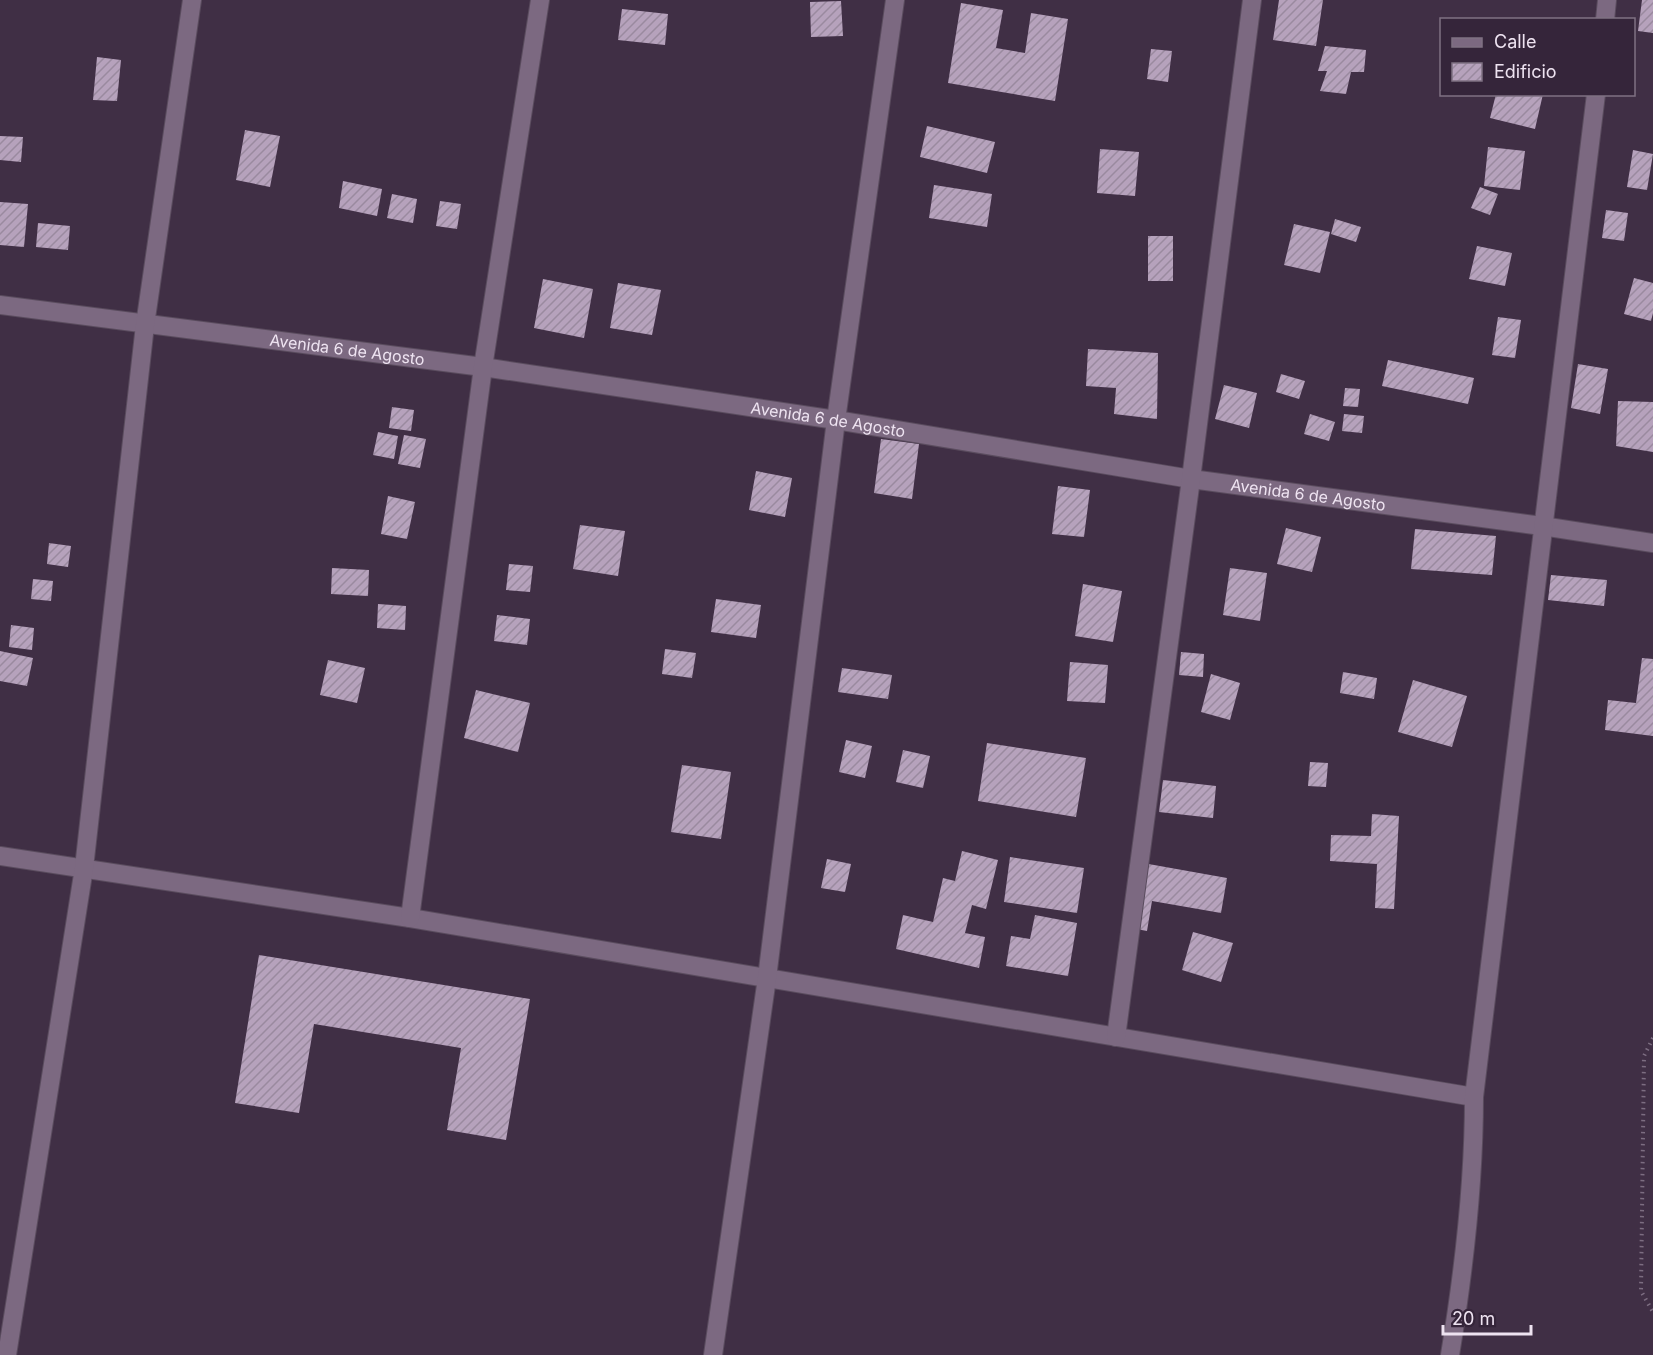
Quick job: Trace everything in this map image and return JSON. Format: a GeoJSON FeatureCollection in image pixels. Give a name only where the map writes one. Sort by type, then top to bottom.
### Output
{"type":"FeatureCollection","features":[{"type":"Feature","properties":{"kind":"street"},"geometry":{"type":"LineString","coordinates":[[7,1355],[84,868],[145,325],[192,0]]}},
{"type":"Feature","properties":{"kind":"street"},"geometry":{"type":"LineString","coordinates":[[410,918],[483,367],[540,0]]}},
{"type":"Feature","properties":{"kind":"street"},"geometry":{"type":"LineString","coordinates":[[713,1355],[767,978],[836,420],[895,0]]}},
{"type":"Feature","properties":{"kind":"street"},"geometry":{"type":"LineString","coordinates":[[1116,1037],[1191,479],[1252,0]]}},
{"type":"Feature","properties":{"kind":"street"},"geometry":{"type":"LineString","coordinates":[[1605,18],[1607,0]]}},
{"type":"Feature","properties":{"kind":"street"},"geometry":{"type":"LineString","coordinates":[[1450,1355],[1459,1299],[1474,1146],[1474,1097],[1596,96]]}},
{"type":"Feature","properties":{"kind":"street","name":"Avenida 6 de Agosto"},"geometry":{"type":"LineString","coordinates":[[0,305],[483,367],[836,420],[1191,479],[1653,543]]}},
{"type":"Feature","properties":{"kind":"street"},"geometry":{"type":"LineString","coordinates":[[0,856],[410,918],[1474,1097]]}},
{"type":"Feature","properties":{"kind":"path"},"geometry":{"type":"LineString","coordinates":[[1653,1038],[1644,1056],[1641,1291],[1653,1312]]}},
{"type":"Feature","properties":{"kind":"building"},"geometry":{"type":"Polygon","coordinates":[[[1279,0],[1323,0],[1316,46],[1273,40],[1279,0]]]}},
{"type":"Feature","properties":{"kind":"building"},"geometry":{"type":"Polygon","coordinates":[[[1642,0],[1653,0],[1653,33],[1638,31],[1642,0]]]}},
{"type":"Feature","properties":{"kind":"building"},"geometry":{"type":"Polygon","coordinates":[[[841,1],[843,36],[811,37],[810,2],[841,1]]]}},
{"type":"Feature","properties":{"kind":"building"},"geometry":{"type":"Polygon","coordinates":[[[961,3],[1003,10],[996,48],[1025,53],[1031,13],[1068,19],[1055,101],[948,83],[961,3]]]}},
{"type":"Feature","properties":{"kind":"building"},"geometry":{"type":"Polygon","coordinates":[[[622,9],[668,14],[665,45],[618,40],[622,9]]]}},
{"type":"Feature","properties":{"kind":"building"},"geometry":{"type":"Polygon","coordinates":[[[1325,46],[1366,50],[1364,72],[1351,72],[1346,94],[1320,91],[1327,71],[1318,71],[1325,46]]]}},
{"type":"Feature","properties":{"kind":"building"},"geometry":{"type":"Polygon","coordinates":[[[1151,49],[1172,51],[1168,82],[1147,79],[1151,49]]]}},
{"type":"Feature","properties":{"kind":"building"},"geometry":{"type":"Polygon","coordinates":[[[97,57],[121,60],[117,101],[93,100],[97,57]]]}},
{"type":"Feature","properties":{"kind":"building"},"geometry":{"type":"Polygon","coordinates":[[[1496,96],[1543,96],[1535,129],[1490,118],[1496,96]]]}},
{"type":"Feature","properties":{"kind":"building"},"geometry":{"type":"Polygon","coordinates":[[[927,126],[995,142],[987,173],[920,157],[927,126]]]}},
{"type":"Feature","properties":{"kind":"building"},"geometry":{"type":"Polygon","coordinates":[[[245,130],[280,136],[270,187],[236,180],[245,130]]]}},
{"type":"Feature","properties":{"kind":"building"},"geometry":{"type":"Polygon","coordinates":[[[0,136],[23,137],[21,162],[0,160],[0,136]]]}},
{"type":"Feature","properties":{"kind":"building"},"geometry":{"type":"Polygon","coordinates":[[[1488,147],[1525,151],[1520,190],[1484,186],[1488,147]]]}},
{"type":"Feature","properties":{"kind":"building"},"geometry":{"type":"Polygon","coordinates":[[[1100,149],[1139,152],[1135,196],[1097,193],[1100,149]]]}},
{"type":"Feature","properties":{"kind":"building"},"geometry":{"type":"Polygon","coordinates":[[[1633,150],[1653,154],[1647,190],[1627,187],[1633,150]]]}},
{"type":"Feature","properties":{"kind":"building"},"geometry":{"type":"Polygon","coordinates":[[[343,181],[382,189],[377,216],[339,208],[343,181]]]}},
{"type":"Feature","properties":{"kind":"building"},"geometry":{"type":"Polygon","coordinates":[[[934,185],[992,194],[987,227],[929,218],[934,185]]]}},
{"type":"Feature","properties":{"kind":"building"},"geometry":{"type":"Polygon","coordinates":[[[1480,187],[1498,194],[1490,215],[1471,208],[1480,187]]]}},
{"type":"Feature","properties":{"kind":"building"},"geometry":{"type":"Polygon","coordinates":[[[392,194],[417,199],[413,223],[387,218],[392,194]]]}},
{"type":"Feature","properties":{"kind":"building"},"geometry":{"type":"Polygon","coordinates":[[[440,201],[461,204],[457,229],[436,226],[440,201]]]}},
{"type":"Feature","properties":{"kind":"building"},"geometry":{"type":"Polygon","coordinates":[[[0,202],[28,204],[24,247],[0,245],[0,202]]]}},
{"type":"Feature","properties":{"kind":"building"},"geometry":{"type":"Polygon","coordinates":[[[1606,210],[1628,213],[1624,241],[1602,238],[1606,210]]]}},
{"type":"Feature","properties":{"kind":"building"},"geometry":{"type":"Polygon","coordinates":[[[1335,219],[1361,227],[1356,242],[1331,234],[1335,219]]]}},
{"type":"Feature","properties":{"kind":"building"},"geometry":{"type":"Polygon","coordinates":[[[38,223],[70,226],[68,250],[36,247],[38,223]]]}},
{"type":"Feature","properties":{"kind":"building"},"geometry":{"type":"Polygon","coordinates":[[[1294,224],[1330,232],[1320,273],[1284,265],[1294,224]]]}},
{"type":"Feature","properties":{"kind":"building"},"geometry":{"type":"Polygon","coordinates":[[[1148,236],[1173,236],[1173,281],[1148,281],[1148,236]]]}},
{"type":"Feature","properties":{"kind":"building"},"geometry":{"type":"Polygon","coordinates":[[[1477,246],[1512,253],[1505,286],[1469,279],[1477,246]]]}},
{"type":"Feature","properties":{"kind":"building"},"geometry":{"type":"Polygon","coordinates":[[[1634,278],[1653,283],[1651,321],[1624,314],[1634,278]]]}},
{"type":"Feature","properties":{"kind":"building"},"geometry":{"type":"Polygon","coordinates":[[[543,279],[593,289],[584,338],[534,328],[543,279]]]}},
{"type":"Feature","properties":{"kind":"building"},"geometry":{"type":"Polygon","coordinates":[[[618,283],[661,290],[652,335],[610,328],[618,283]]]}},
{"type":"Feature","properties":{"kind":"building"},"geometry":{"type":"Polygon","coordinates":[[[1498,317],[1521,320],[1515,358],[1492,355],[1498,317]]]}},
{"type":"Feature","properties":{"kind":"building"},"geometry":{"type":"Polygon","coordinates":[[[1088,349],[1158,353],[1157,419],[1114,414],[1116,388],[1086,386],[1088,349]]]}},
{"type":"Feature","properties":{"kind":"building"},"geometry":{"type":"Polygon","coordinates":[[[1388,360],[1474,378],[1468,404],[1382,386],[1388,360]]]}},
{"type":"Feature","properties":{"kind":"building"},"geometry":{"type":"Polygon","coordinates":[[[1578,364],[1608,369],[1600,414],[1571,408],[1578,364]]]}},
{"type":"Feature","properties":{"kind":"building"},"geometry":{"type":"Polygon","coordinates":[[[1281,374],[1305,381],[1299,399],[1276,392],[1281,374]]]}},
{"type":"Feature","properties":{"kind":"building"},"geometry":{"type":"Polygon","coordinates":[[[1224,385],[1257,393],[1249,428],[1215,419],[1224,385]]]}},
{"type":"Feature","properties":{"kind":"building"},"geometry":{"type":"Polygon","coordinates":[[[1345,388],[1360,389],[1358,407],[1343,406],[1345,388]]]}},
{"type":"Feature","properties":{"kind":"building"},"geometry":{"type":"Polygon","coordinates":[[[1618,401],[1653,402],[1653,452],[1616,446],[1618,401]]]}},
{"type":"Feature","properties":{"kind":"building"},"geometry":{"type":"Polygon","coordinates":[[[392,407],[414,410],[411,431],[389,428],[392,407]]]}},
{"type":"Feature","properties":{"kind":"building"},"geometry":{"type":"Polygon","coordinates":[[[1310,414],[1335,422],[1329,441],[1304,434],[1310,414]]]}},
{"type":"Feature","properties":{"kind":"building"},"geometry":{"type":"Polygon","coordinates":[[[1344,414],[1364,416],[1362,433],[1342,431],[1344,414]]]}},
{"type":"Feature","properties":{"kind":"building"},"geometry":{"type":"Polygon","coordinates":[[[378,432],[398,436],[394,459],[373,455],[378,432]]]}},
{"type":"Feature","properties":{"kind":"building"},"geometry":{"type":"Polygon","coordinates":[[[404,435],[426,439],[420,468],[398,464],[404,435]]]}},
{"type":"Feature","properties":{"kind":"building"},"geometry":{"type":"Polygon","coordinates":[[[881,439],[919,444],[912,499],[874,493],[881,439]]]}},
{"type":"Feature","properties":{"kind":"building"},"geometry":{"type":"Polygon","coordinates":[[[756,471],[792,478],[785,517],[749,510],[756,471]]]}},
{"type":"Feature","properties":{"kind":"building"},"geometry":{"type":"Polygon","coordinates":[[[1058,486],[1090,490],[1084,537],[1052,534],[1058,486]]]}},
{"type":"Feature","properties":{"kind":"building"},"geometry":{"type":"Polygon","coordinates":[[[388,496],[415,502],[407,539],[381,534],[388,496]]]}},
{"type":"Feature","properties":{"kind":"building"},"geometry":{"type":"Polygon","coordinates":[[[580,525],[625,531],[618,576],[573,569],[580,525]]]}},
{"type":"Feature","properties":{"kind":"building"},"geometry":{"type":"Polygon","coordinates":[[[1286,528],[1321,537],[1312,572],[1277,564],[1286,528]]]}},
{"type":"Feature","properties":{"kind":"building"},"geometry":{"type":"Polygon","coordinates":[[[1415,529],[1496,536],[1492,575],[1411,569],[1415,529]]]}},
{"type":"Feature","properties":{"kind":"building"},"geometry":{"type":"Polygon","coordinates":[[[49,543],[71,546],[68,567],[47,564],[49,543]]]}},
{"type":"Feature","properties":{"kind":"building"},"geometry":{"type":"Polygon","coordinates":[[[509,564],[533,566],[530,592],[506,590],[509,564]]]}},
{"type":"Feature","properties":{"kind":"building"},"geometry":{"type":"Polygon","coordinates":[[[332,568],[369,570],[368,596],[331,594],[332,568]]]}},
{"type":"Feature","properties":{"kind":"building"},"geometry":{"type":"Polygon","coordinates":[[[1230,568],[1267,573],[1260,621],[1223,615],[1230,568]]]}},
{"type":"Feature","properties":{"kind":"building"},"geometry":{"type":"Polygon","coordinates":[[[1551,575],[1607,580],[1604,606],[1548,600],[1551,575]]]}},
{"type":"Feature","properties":{"kind":"building"},"geometry":{"type":"Polygon","coordinates":[[[33,579],[53,581],[51,601],[31,599],[33,579]]]}},
{"type":"Feature","properties":{"kind":"building"},"geometry":{"type":"Polygon","coordinates":[[[1083,584],[1122,591],[1113,642],[1075,636],[1083,584]]]}},
{"type":"Feature","properties":{"kind":"building"},"geometry":{"type":"Polygon","coordinates":[[[716,599],[761,605],[756,638],[711,632],[716,599]]]}},
{"type":"Feature","properties":{"kind":"building"},"geometry":{"type":"Polygon","coordinates":[[[378,604],[406,606],[405,630],[377,628],[378,604]]]}},
{"type":"Feature","properties":{"kind":"building"},"geometry":{"type":"Polygon","coordinates":[[[497,615],[530,619],[527,645],[494,641],[497,615]]]}},
{"type":"Feature","properties":{"kind":"building"},"geometry":{"type":"Polygon","coordinates":[[[11,625],[34,628],[32,650],[9,647],[11,625]]]}},
{"type":"Feature","properties":{"kind":"building"},"geometry":{"type":"Polygon","coordinates":[[[665,649],[696,653],[692,678],[662,674],[665,649]]]}},
{"type":"Feature","properties":{"kind":"building"},"geometry":{"type":"Polygon","coordinates":[[[0,651],[33,658],[27,686],[0,681],[0,651]]]}},
{"type":"Feature","properties":{"kind":"building"},"geometry":{"type":"Polygon","coordinates":[[[1181,652],[1204,654],[1203,677],[1179,675],[1181,652]]]}},
{"type":"Feature","properties":{"kind":"building"},"geometry":{"type":"Polygon","coordinates":[[[1642,658],[1653,659],[1653,736],[1605,730],[1608,700],[1636,703],[1642,658]]]}},
{"type":"Feature","properties":{"kind":"building"},"geometry":{"type":"Polygon","coordinates":[[[328,660],[365,668],[357,703],[320,695],[328,660]]]}},
{"type":"Feature","properties":{"kind":"building"},"geometry":{"type":"Polygon","coordinates":[[[1070,662],[1108,665],[1105,703],[1067,701],[1070,662]]]}},
{"type":"Feature","properties":{"kind":"building"},"geometry":{"type":"Polygon","coordinates":[[[842,668],[892,675],[888,699],[838,692],[842,668]]]}},
{"type":"Feature","properties":{"kind":"building"},"geometry":{"type":"Polygon","coordinates":[[[1343,672],[1377,678],[1374,699],[1340,693],[1343,672]]]}},
{"type":"Feature","properties":{"kind":"building"},"geometry":{"type":"Polygon","coordinates":[[[1211,674],[1240,683],[1230,720],[1201,712],[1211,674]]]}},
{"type":"Feature","properties":{"kind":"building"},"geometry":{"type":"Polygon","coordinates":[[[1413,680],[1467,696],[1452,747],[1398,732],[1413,680]]]}},
{"type":"Feature","properties":{"kind":"building"},"geometry":{"type":"Polygon","coordinates":[[[476,690],[530,703],[518,752],[464,738],[476,690]]]}},
{"type":"Feature","properties":{"kind":"building"},"geometry":{"type":"Polygon","coordinates":[[[846,740],[872,746],[865,778],[839,772],[846,740]]]}},
{"type":"Feature","properties":{"kind":"building"},"geometry":{"type":"Polygon","coordinates":[[[987,743],[1086,758],[1076,817],[978,801],[987,743]]]}},
{"type":"Feature","properties":{"kind":"building"},"geometry":{"type":"Polygon","coordinates":[[[903,750],[930,756],[923,788],[896,782],[903,750]]]}},
{"type":"Feature","properties":{"kind":"building"},"geometry":{"type":"Polygon","coordinates":[[[1310,762],[1328,763],[1326,787],[1308,786],[1310,762]]]}},
{"type":"Feature","properties":{"kind":"building"},"geometry":{"type":"Polygon","coordinates":[[[682,765],[731,772],[721,839],[671,832],[682,765]]]}},
{"type":"Feature","properties":{"kind":"building"},"geometry":{"type":"Polygon","coordinates":[[[1163,780],[1216,786],[1213,818],[1159,812],[1163,780]]]}},
{"type":"Feature","properties":{"kind":"building"},"geometry":{"type":"Polygon","coordinates":[[[1372,814],[1399,816],[1394,909],[1375,908],[1377,864],[1330,861],[1331,835],[1371,836],[1372,814]]]}},
{"type":"Feature","properties":{"kind":"building"},"geometry":{"type":"Polygon","coordinates":[[[962,851],[998,860],[986,909],[972,905],[965,933],[985,937],[979,968],[896,949],[903,915],[933,922],[943,878],[955,881],[962,851]]]}},
{"type":"Feature","properties":{"kind":"building"},"geometry":{"type":"Polygon","coordinates":[[[1010,857],[1084,868],[1077,913],[1004,902],[1010,857]]]}},
{"type":"Feature","properties":{"kind":"building"},"geometry":{"type":"Polygon","coordinates":[[[827,859],[851,864],[845,892],[821,888],[827,859]]]}},
{"type":"Feature","properties":{"kind":"building"},"geometry":{"type":"Polygon","coordinates":[[[1143,863],[1227,878],[1221,913],[1152,901],[1147,931],[1131,928],[1143,863]]]}},
{"type":"Feature","properties":{"kind":"building"},"geometry":{"type":"Polygon","coordinates":[[[1035,915],[1077,923],[1068,976],[1006,966],[1011,936],[1030,939],[1035,915]]]}},
{"type":"Feature","properties":{"kind":"building"},"geometry":{"type":"Polygon","coordinates":[[[1193,932],[1233,943],[1221,982],[1182,970],[1193,932]]]}},
{"type":"Feature","properties":{"kind":"building"},"geometry":{"type":"Polygon","coordinates":[[[259,955],[530,999],[506,1140],[447,1130],[461,1048],[314,1024],[299,1113],[235,1103],[259,955]]]}}]}
